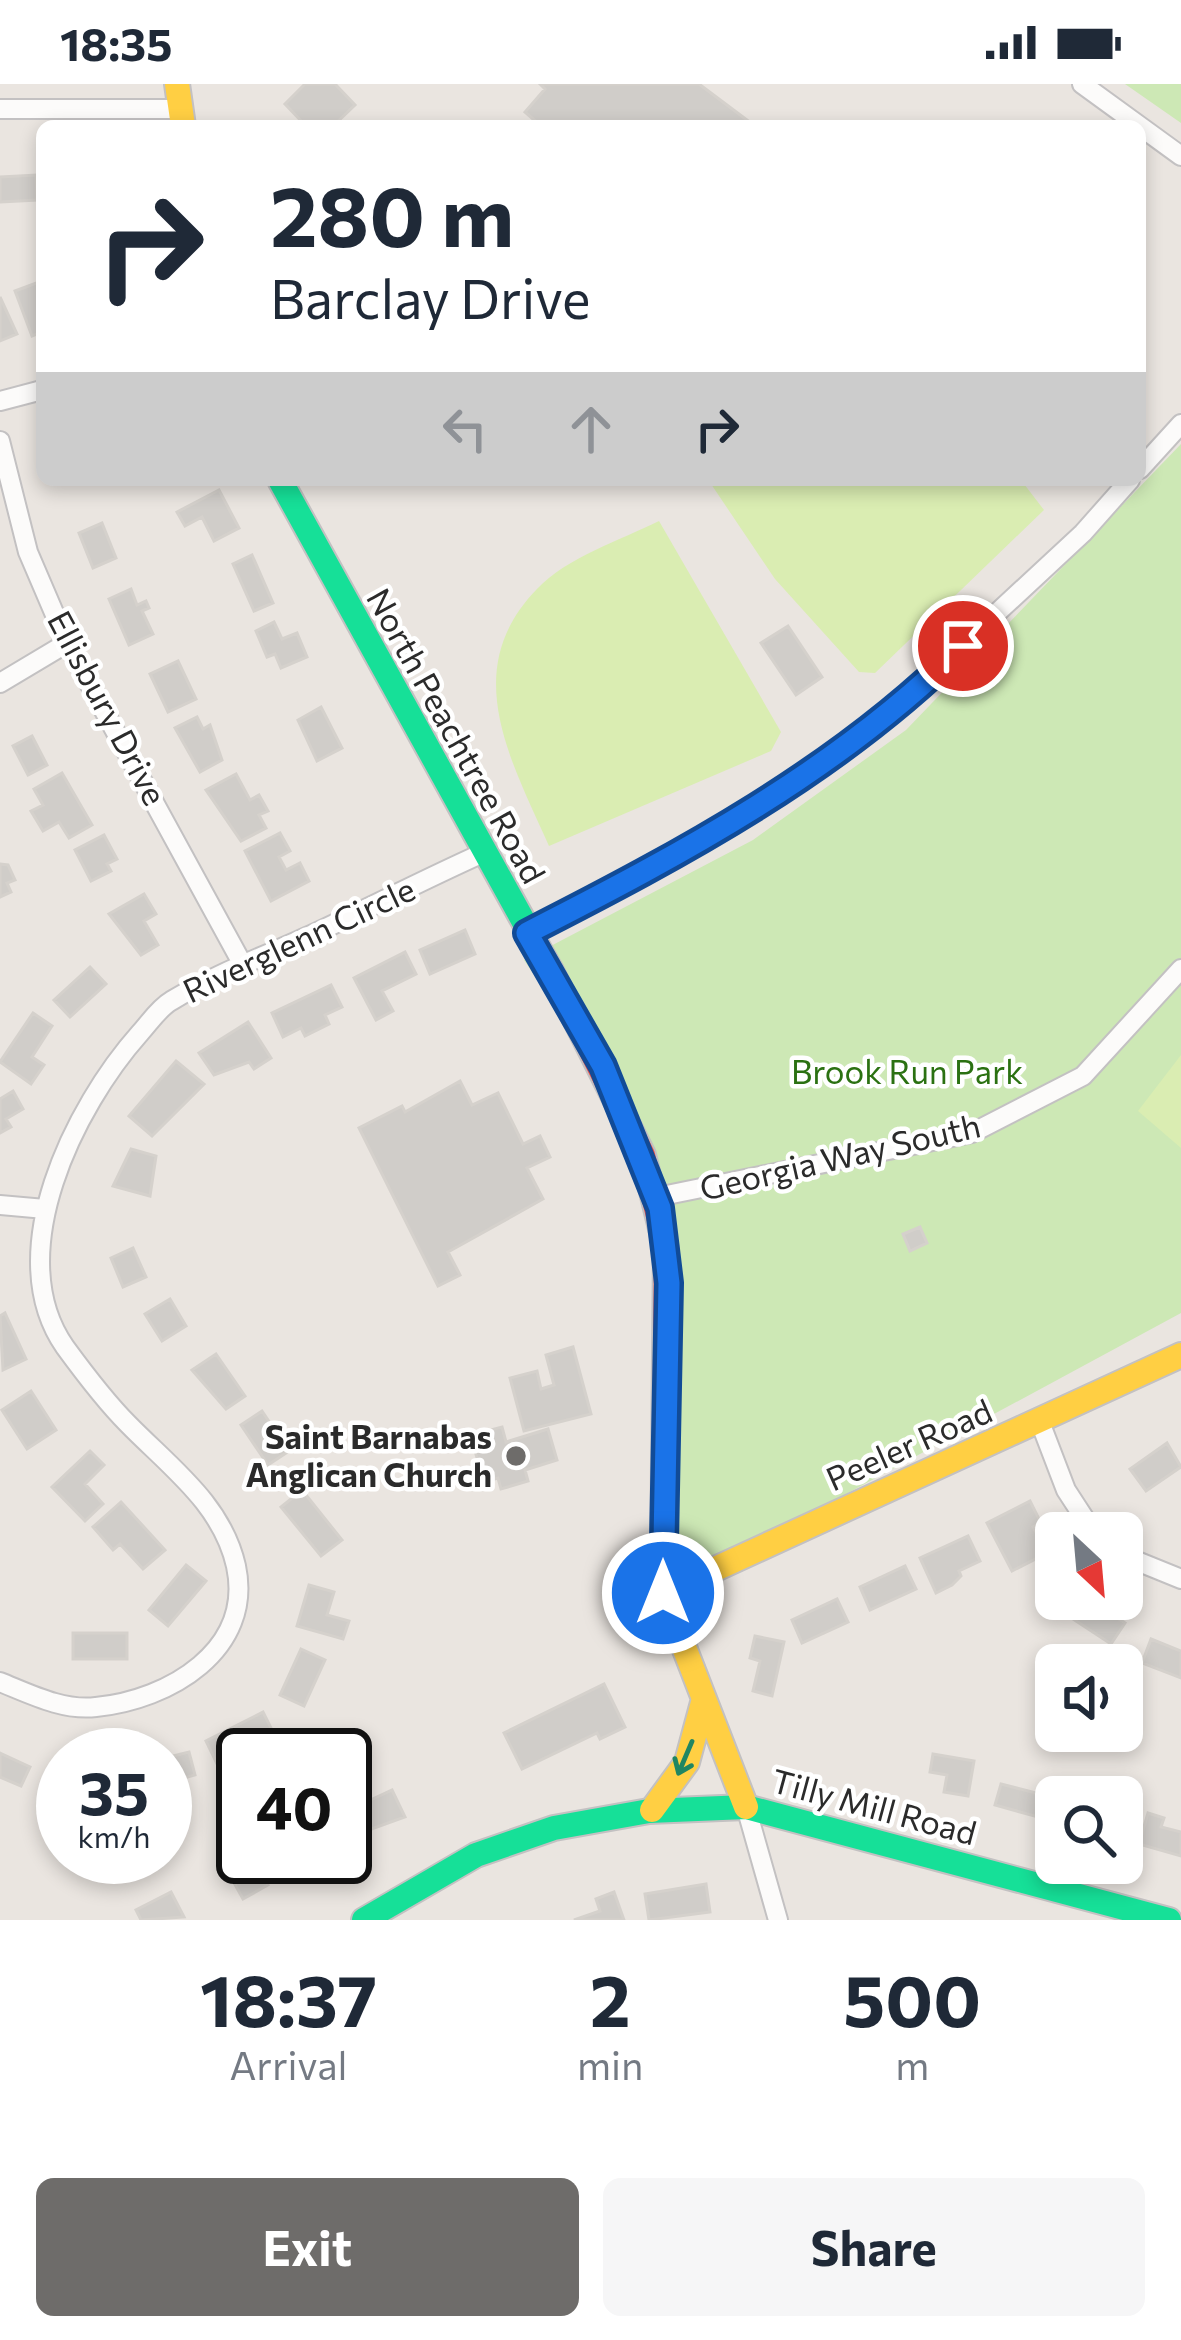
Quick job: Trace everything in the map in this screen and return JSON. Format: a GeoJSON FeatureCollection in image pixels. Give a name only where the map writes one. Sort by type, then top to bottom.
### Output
{"type":"FeatureCollection","features":[{"type":"Feature","properties":{"kind":"street"},"geometry":{"type":"LineString","coordinates":[[1082,84],[1132,120]]}},
{"type":"Feature","properties":{"kind":"street"},"geometry":{"type":"LineString","coordinates":[[0,109],[181,106]]}},
{"type":"Feature","properties":{"kind":"street"},"geometry":{"type":"LineString","coordinates":[[1146,131],[1181,156]]}},
{"type":"Feature","properties":{"kind":"street"},"geometry":{"type":"LineString","coordinates":[[0,401],[36,392]]}},
{"type":"Feature","properties":{"kind":"street"},"geometry":{"type":"LineString","coordinates":[[1146,462],[1181,424]]}},
{"type":"Feature","properties":{"kind":"street","name":"Ellisbury Drive"},"geometry":{"type":"LineString","coordinates":[[0,441],[28,552],[67,643],[243,965]]}},
{"type":"Feature","properties":{"kind":"street","name":"North Peachtree Road"},"geometry":{"type":"LineString","coordinates":[[283,486],[603,1066],[657,1197],[669,1283],[663,1593],[746,1807],[778,1920]]}},
{"type":"Feature","properties":{"kind":"street"},"geometry":{"type":"LineString","coordinates":[[527,933],[791,787],[861,739],[1083,533],[1125,486]]}},
{"type":"Feature","properties":{"kind":"street"},"geometry":{"type":"LineString","coordinates":[[0,682],[67,643]]}},
{"type":"Feature","properties":{"kind":"street","name":"Riverglenn Circle"},"geometry":{"type":"LineString","coordinates":[[0,1682],[69,1706],[136,1699],[224,1646],[240,1604],[225,1533],[208,1506],[124,1421],[61,1342],[48,1308],[40,1259],[52,1179],[117,1059],[167,1003],[483,853]]}},
{"type":"Feature","properties":{"kind":"street","name":"Georgia Way South"},"geometry":{"type":"LineString","coordinates":[[657,1197],[972,1133],[1083,1076],[1181,969]]}},
{"type":"Feature","properties":{"kind":"street"},"geometry":{"type":"LineString","coordinates":[[0,1205],[45,1209]]}},
{"type":"Feature","properties":{"kind":"street","name":"Peeler Road"},"geometry":{"type":"LineString","coordinates":[[663,1593],[1181,1354]]}},
{"type":"Feature","properties":{"kind":"street"},"geometry":{"type":"LineString","coordinates":[[1040,1422],[1066,1490],[1080,1512]]}},
{"type":"Feature","properties":{"kind":"street"},"geometry":{"type":"LineString","coordinates":[[1143,1564],[1181,1579]]}},
{"type":"Feature","properties":{"kind":"street"},"geometry":{"type":"LineString","coordinates":[[652,1810],[687,1762],[704,1699]]}},
{"type":"Feature","properties":{"kind":"street","name":"Tilly Mill Road"},"geometry":{"type":"LineString","coordinates":[[364,1920],[489,1849],[567,1822],[652,1810],[746,1807],[1169,1920]]}},
{"type":"Feature","properties":{"kind":"green space"},"geometry":{"type":"Polygon","coordinates":[[[1125,84],[1181,84],[1181,123],[1125,84]]]}},
{"type":"Feature","properties":{"kind":"green space","name":"Brook Run Park"},"geometry":{"type":"Polygon","coordinates":[[[1181,444],[1181,1313],[663,1593],[657,1197],[637,1129],[524,960],[753,840],[906,730],[1141,486],[1146,486],[1181,444]]]}},
{"type":"Feature","properties":{"kind":"green space"},"geometry":{"type":"Polygon","coordinates":[[[712,486],[1026,486],[1044,510],[875,673],[859,672],[775,579],[712,486]]]}},
{"type":"Feature","properties":{"kind":"green space"},"geometry":{"type":"Polygon","coordinates":[[[659,521],[781,732],[771,751],[549,846],[520,781],[499,716],[500,651],[513,620],[549,578],[579,558],[659,521]]]}},
{"type":"Feature","properties":{"kind":"green space"},"geometry":{"type":"Polygon","coordinates":[[[1181,1055],[1181,1148],[1138,1111],[1181,1055]]]}},
{"type":"Feature","properties":{"kind":"building"},"geometry":{"type":"Polygon","coordinates":[[[305,84],[335,84],[355,105],[339,120],[300,120],[285,104],[305,84]]]}},
{"type":"Feature","properties":{"kind":"building"},"geometry":{"type":"Polygon","coordinates":[[[540,84],[699,84],[747,120],[534,120],[525,112],[545,89],[540,84]]]}},
{"type":"Feature","properties":{"kind":"building"},"geometry":{"type":"Polygon","coordinates":[[[36,175],[36,200],[0,202],[0,177],[36,175]]]}},
{"type":"Feature","properties":{"kind":"building"},"geometry":{"type":"Polygon","coordinates":[[[36,283],[36,334],[32,336],[15,291],[36,283]]]}},
{"type":"Feature","properties":{"kind":"building"},"geometry":{"type":"Polygon","coordinates":[[[0,297],[17,334],[0,341],[0,297]]]}},
{"type":"Feature","properties":{"kind":"building"},"geometry":{"type":"Polygon","coordinates":[[[219,490],[239,528],[214,541],[202,517],[185,526],[177,512],[219,490]]]}},
{"type":"Feature","properties":{"kind":"building"},"geometry":{"type":"Polygon","coordinates":[[[102,523],[116,558],[93,568],[79,533],[102,523]]]}},
{"type":"Feature","properties":{"kind":"building"},"geometry":{"type":"Polygon","coordinates":[[[252,555],[273,603],[254,611],[233,564],[252,555]]]}},
{"type":"Feature","properties":{"kind":"building"},"geometry":{"type":"Polygon","coordinates":[[[131,589],[137,605],[146,601],[149,608],[142,611],[153,634],[129,645],[109,599],[131,589]]]}},
{"type":"Feature","properties":{"kind":"building"},"geometry":{"type":"Polygon","coordinates":[[[274,622],[282,639],[297,633],[307,657],[281,668],[275,654],[267,657],[256,631],[274,622]]]}},
{"type":"Feature","properties":{"kind":"building"},"geometry":{"type":"Polygon","coordinates":[[[788,626],[822,677],[796,695],[761,643],[788,626]]]}},
{"type":"Feature","properties":{"kind":"building"},"geometry":{"type":"Polygon","coordinates":[[[178,661],[196,699],[168,712],[150,674],[178,661]]]}},
{"type":"Feature","properties":{"kind":"building"},"geometry":{"type":"Polygon","coordinates":[[[321,707],[342,748],[317,761],[298,720],[321,707]]]}},
{"type":"Feature","properties":{"kind":"building"},"geometry":{"type":"Polygon","coordinates":[[[197,717],[203,729],[210,725],[222,760],[200,772],[175,728],[197,717]]]}},
{"type":"Feature","properties":{"kind":"building"},"geometry":{"type":"Polygon","coordinates":[[[32,736],[47,765],[28,775],[13,746],[32,736]]]}},
{"type":"Feature","properties":{"kind":"building"},"geometry":{"type":"Polygon","coordinates":[[[62,773],[92,825],[69,838],[59,822],[43,831],[31,811],[43,805],[34,789],[62,773]]]}},
{"type":"Feature","properties":{"kind":"building"},"geometry":{"type":"Polygon","coordinates":[[[236,774],[250,800],[259,795],[268,811],[259,815],[266,828],[241,841],[206,790],[236,774]]]}},
{"type":"Feature","properties":{"kind":"building"},"geometry":{"type":"Polygon","coordinates":[[[280,833],[290,851],[279,857],[286,870],[300,863],[309,881],[271,901],[245,851],[280,833]]]}},
{"type":"Feature","properties":{"kind":"building"},"geometry":{"type":"Polygon","coordinates":[[[104,835],[117,859],[107,864],[111,871],[91,881],[75,850],[104,835]]]}},
{"type":"Feature","properties":{"kind":"building"},"geometry":{"type":"Polygon","coordinates":[[[0,864],[8,865],[15,880],[7,883],[11,892],[0,897],[0,864]]]}},
{"type":"Feature","properties":{"kind":"building"},"geometry":{"type":"Polygon","coordinates":[[[144,894],[156,914],[144,921],[158,945],[141,955],[109,914],[144,894]]]}},
{"type":"Feature","properties":{"kind":"building"},"geometry":{"type":"Polygon","coordinates":[[[465,930],[475,954],[430,974],[420,950],[465,930]]]}},
{"type":"Feature","properties":{"kind":"building"},"geometry":{"type":"Polygon","coordinates":[[[405,952],[416,974],[382,991],[393,1011],[376,1020],[354,978],[405,952]]]}},
{"type":"Feature","properties":{"kind":"building"},"geometry":{"type":"Polygon","coordinates":[[[90,967],[106,984],[70,1017],[54,1000],[90,967]]]}},
{"type":"Feature","properties":{"kind":"building"},"geometry":{"type":"Polygon","coordinates":[[[331,985],[342,1007],[325,1015],[329,1024],[305,1036],[301,1028],[283,1037],[272,1013],[331,985]]]}},
{"type":"Feature","properties":{"kind":"building"},"geometry":{"type":"Polygon","coordinates":[[[33,1013],[52,1026],[32,1057],[44,1065],[31,1084],[0,1062],[33,1013]]]}},
{"type":"Feature","properties":{"kind":"building"},"geometry":{"type":"Polygon","coordinates":[[[248,1022],[271,1058],[254,1069],[249,1062],[214,1075],[199,1053],[248,1022]]]}},
{"type":"Feature","properties":{"kind":"building"},"geometry":{"type":"Polygon","coordinates":[[[176,1061],[204,1084],[152,1136],[129,1116],[176,1061]]]}},
{"type":"Feature","properties":{"kind":"building"},"geometry":{"type":"Polygon","coordinates":[[[460,1081],[472,1105],[498,1093],[523,1144],[540,1136],[550,1157],[527,1168],[543,1199],[448,1252],[460,1275],[438,1286],[359,1128],[402,1106],[405,1112],[460,1081]]]}},
{"type":"Feature","properties":{"kind":"building"},"geometry":{"type":"Polygon","coordinates":[[[13,1091],[23,1109],[6,1119],[11,1127],[0,1133],[0,1099],[13,1091]]]}},
{"type":"Feature","properties":{"kind":"building"},"geometry":{"type":"Polygon","coordinates":[[[131,1149],[156,1156],[150,1196],[113,1186],[131,1149]]]}},
{"type":"Feature","properties":{"kind":"building"},"geometry":{"type":"Polygon","coordinates":[[[920,1227],[927,1243],[910,1251],[903,1234],[920,1227]]]}},
{"type":"Feature","properties":{"kind":"building"},"geometry":{"type":"Polygon","coordinates":[[[133,1248],[146,1277],[123,1287],[111,1258],[133,1248]]]}},
{"type":"Feature","properties":{"kind":"building"},"geometry":{"type":"Polygon","coordinates":[[[170,1299],[186,1326],[162,1341],[145,1314],[170,1299]]]}},
{"type":"Feature","properties":{"kind":"building"},"geometry":{"type":"Polygon","coordinates":[[[5,1313],[26,1359],[3,1370],[0,1316],[5,1313]]]}},
{"type":"Feature","properties":{"kind":"building"},"geometry":{"type":"Polygon","coordinates":[[[573,1347],[591,1414],[524,1431],[510,1378],[537,1371],[541,1389],[554,1385],[546,1355],[573,1347]]]}},
{"type":"Feature","properties":{"kind":"building"},"geometry":{"type":"Polygon","coordinates":[[[216,1354],[245,1396],[226,1409],[192,1370],[216,1354]]]}},
{"type":"Feature","properties":{"kind":"building"},"geometry":{"type":"Polygon","coordinates":[[[31,1391],[56,1430],[27,1449],[2,1410],[31,1391]]]}},
{"type":"Feature","properties":{"kind":"building"},"geometry":{"type":"Polygon","coordinates":[[[262,1411],[289,1451],[268,1465],[241,1425],[262,1411]]]}},
{"type":"Feature","properties":{"kind":"building","name":"Saint Barnabas Anglican Church"},"geometry":{"type":"Polygon","coordinates":[[[502,1427],[506,1442],[548,1429],[557,1460],[525,1470],[528,1481],[501,1489],[498,1478],[484,1482],[475,1451],[483,1448],[479,1433],[502,1427]]]}},
{"type":"Feature","properties":{"kind":"building"},"geometry":{"type":"Polygon","coordinates":[[[1167,1443],[1181,1467],[1146,1491],[1130,1469],[1167,1443]]]}},
{"type":"Feature","properties":{"kind":"building"},"geometry":{"type":"Polygon","coordinates":[[[90,1451],[104,1465],[85,1484],[103,1504],[85,1521],[52,1487],[90,1451]]]}},
{"type":"Feature","properties":{"kind":"building"},"geometry":{"type":"Polygon","coordinates":[[[302,1490],[342,1540],[321,1556],[281,1507],[302,1490]]]}},
{"type":"Feature","properties":{"kind":"building"},"geometry":{"type":"Polygon","coordinates":[[[1030,1501],[1036,1512],[1035,1559],[1012,1571],[987,1523],[1030,1501]]]}},
{"type":"Feature","properties":{"kind":"building"},"geometry":{"type":"Polygon","coordinates":[[[121,1502],[165,1550],[143,1569],[120,1544],[113,1550],[93,1527],[121,1502]]]}},
{"type":"Feature","properties":{"kind":"building"},"geometry":{"type":"Polygon","coordinates":[[[968,1536],[980,1561],[959,1571],[961,1576],[952,1585],[936,1593],[920,1558],[968,1536]]]}},
{"type":"Feature","properties":{"kind":"building"},"geometry":{"type":"Polygon","coordinates":[[[186,1565],[206,1581],[168,1626],[149,1610],[186,1565]]]}},
{"type":"Feature","properties":{"kind":"building"},"geometry":{"type":"Polygon","coordinates":[[[905,1566],[916,1589],[870,1610],[860,1587],[905,1566]]]}},
{"type":"Feature","properties":{"kind":"building"},"geometry":{"type":"Polygon","coordinates":[[[309,1585],[334,1592],[327,1615],[349,1621],[343,1639],[297,1626],[309,1585]]]}},
{"type":"Feature","properties":{"kind":"building"},"geometry":{"type":"Polygon","coordinates":[[[837,1599],[848,1622],[802,1643],[792,1620],[837,1599]]]}},
{"type":"Feature","properties":{"kind":"building"},"geometry":{"type":"Polygon","coordinates":[[[1075,1620],[1120,1620],[1125,1623],[1111,1644],[1075,1620]]]}},
{"type":"Feature","properties":{"kind":"building"},"geometry":{"type":"Polygon","coordinates":[[[73,1633],[127,1633],[127,1659],[73,1659],[73,1633]]]}},
{"type":"Feature","properties":{"kind":"building"},"geometry":{"type":"Polygon","coordinates":[[[755,1636],[784,1642],[772,1696],[753,1691],[760,1661],[750,1658],[755,1636]]]}},
{"type":"Feature","properties":{"kind":"building"},"geometry":{"type":"Polygon","coordinates":[[[1151,1639],[1181,1651],[1181,1678],[1143,1663],[1151,1639]]]}},
{"type":"Feature","properties":{"kind":"building"},"geometry":{"type":"Polygon","coordinates":[[[301,1649],[325,1660],[304,1706],[280,1695],[301,1649]]]}},
{"type":"Feature","properties":{"kind":"building"},"geometry":{"type":"Polygon","coordinates":[[[604,1684],[625,1727],[600,1739],[597,1733],[522,1769],[504,1733],[604,1684]]]}},
{"type":"Feature","properties":{"kind":"building"},"geometry":{"type":"Polygon","coordinates":[[[263,1712],[271,1728],[232,1728],[263,1712]]]}},
{"type":"Feature","properties":{"kind":"building"},"geometry":{"type":"Polygon","coordinates":[[[216,1736],[216,1762],[206,1741],[216,1736]]]}},
{"type":"Feature","properties":{"kind":"building"},"geometry":{"type":"Polygon","coordinates":[[[0,1753],[30,1767],[21,1786],[0,1777],[0,1753]]]}},
{"type":"Feature","properties":{"kind":"building"},"geometry":{"type":"Polygon","coordinates":[[[933,1754],[974,1761],[968,1796],[944,1792],[947,1775],[930,1772],[933,1754]]]}},
{"type":"Feature","properties":{"kind":"building"},"geometry":{"type":"Polygon","coordinates":[[[1001,1784],[1035,1793],[1035,1816],[995,1805],[1001,1784]]]}},
{"type":"Feature","properties":{"kind":"building"},"geometry":{"type":"Polygon","coordinates":[[[392,1790],[405,1817],[372,1829],[372,1799],[392,1790]]]}},
{"type":"Feature","properties":{"kind":"building"},"geometry":{"type":"Polygon","coordinates":[[[1148,1813],[1164,1818],[1161,1827],[1181,1832],[1181,1856],[1143,1845],[1148,1813]]]}},
{"type":"Feature","properties":{"kind":"building"},"geometry":{"type":"Polygon","coordinates":[[[235,1884],[267,1884],[268,1885],[243,1899],[235,1884]]]}},
{"type":"Feature","properties":{"kind":"building"},"geometry":{"type":"Polygon","coordinates":[[[706,1884],[710,1912],[649,1920],[645,1894],[706,1884]]]}},
{"type":"Feature","properties":{"kind":"building"},"geometry":{"type":"Polygon","coordinates":[[[171,1892],[184,1917],[141,1920],[136,1910],[171,1892]]]}},
{"type":"Feature","properties":{"kind":"building"},"geometry":{"type":"Polygon","coordinates":[[[614,1892],[624,1920],[574,1920],[600,1911],[596,1899],[614,1892]]]}},
{"type":"Feature","properties":{"kind":"traffic: fast"},"geometry":{"type":"LineString","coordinates":[[283,486],[551,971]]}},
{"type":"Feature","properties":{"kind":"traffic: fast"},"geometry":{"type":"LineString","coordinates":[[364,1920],[476,1855],[554,1828],[649,1811],[746,1807],[1169,1920]]}},
{"type":"Feature","properties":{"kind":"traffic: slow"},"geometry":{"type":"LineString","coordinates":[[177,84],[182,120]]}},
{"type":"Feature","properties":{"kind":"traffic: slow"},"geometry":{"type":"LineString","coordinates":[[663,1593],[1181,1355]]}},
{"type":"Feature","properties":{"kind":"traffic: slow"},"geometry":{"type":"LineString","coordinates":[[664,1461],[663,1593],[746,1807]]}},
{"type":"Feature","properties":{"kind":"traffic: slow"},"geometry":{"type":"LineString","coordinates":[[652,1810],[687,1762],[704,1699]]}},
{"type":"Feature","properties":{"kind":"traffic: jam"},"geometry":{"type":"LineString","coordinates":[[551,971],[643,1155],[666,1249],[664,1461]]}},
{"type":"Feature","properties":{"kind":"place","name":"Saint Barnabas Anglican Church"},"geometry":{"type":"Point","coordinates":[516,1456]}},
{"type":"Feature","properties":{"kind":"route"},"geometry":{"type":"LineString","coordinates":[[663,1593],[669,1283],[660,1208],[643,1155],[603,1066],[527,933],[791,787],[861,739],[963,646]]}}]}
